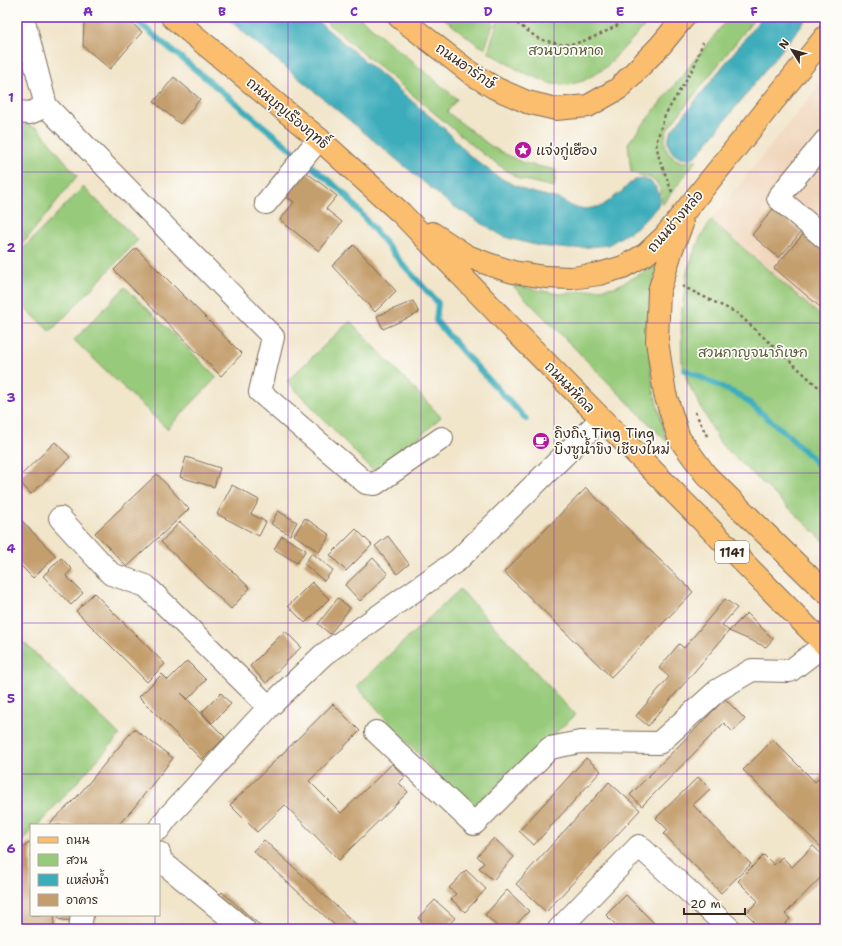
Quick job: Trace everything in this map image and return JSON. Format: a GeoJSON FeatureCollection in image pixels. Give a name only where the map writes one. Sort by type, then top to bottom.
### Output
{"type":"FeatureCollection","features":[{"type":"Feature","properties":{"kind":"main road","name":"ถนนบุญเรืองฤทธิ์"},"geometry":{"type":"LineString","coordinates":[[172,17],[319,139],[401,213]]}},
{"type":"Feature","properties":{"kind":"main road","name":"ถนนอารักษ์"},"geometry":{"type":"LineString","coordinates":[[399,17],[472,74],[495,88],[527,102],[556,108],[588,106],[618,89],[660,46],[684,17]]}},
{"type":"Feature","properties":{"kind":"main road","name":"ถนนช่างหล่อ"},"geometry":{"type":"LineString","coordinates":[[401,213],[467,256],[513,272],[544,277],[572,278],[599,274],[623,267],[646,254],[665,236],[681,202],[825,37]]}},
{"type":"Feature","properties":{"kind":"main road","name":"1141"},"geometry":{"type":"LineString","coordinates":[[681,202],[672,249],[659,291],[657,341],[665,394],[679,438],[706,474],[825,592]]}},
{"type":"Feature","properties":{"kind":"main road","name":"ถนนมหิดล"},"geometry":{"type":"LineString","coordinates":[[401,213],[460,276],[600,419],[825,645]]}},
{"type":"Feature","properties":{"kind":"street"},"geometry":{"type":"LineString","coordinates":[[23,17],[46,106],[273,337],[260,392],[366,483],[375,484],[442,438]]}},
{"type":"Feature","properties":{"kind":"street"},"geometry":{"type":"LineString","coordinates":[[17,112],[30,113],[46,106]]}},
{"type":"Feature","properties":{"kind":"street"},"geometry":{"type":"LineString","coordinates":[[266,203],[319,139]]}},
{"type":"Feature","properties":{"kind":"street"},"geometry":{"type":"LineString","coordinates":[[825,141],[778,198],[825,238]]}},
{"type":"Feature","properties":{"kind":"street"},"geometry":{"type":"LineString","coordinates":[[160,828],[167,818],[269,707],[323,655],[458,560],[600,419]]}},
{"type":"Feature","properties":{"kind":"street"},"geometry":{"type":"LineString","coordinates":[[60,518],[111,574],[146,586],[269,707]]}},
{"type":"Feature","properties":{"kind":"street"},"geometry":{"type":"LineString","coordinates":[[376,732],[474,824],[550,748],[580,742],[659,743],[718,690],[752,670],[790,671],[825,645]]}},
{"type":"Feature","properties":{"kind":"street"},"geometry":{"type":"LineString","coordinates":[[559,929],[639,846],[730,929]]}},
{"type":"Feature","properties":{"kind":"street"},"geometry":{"type":"LineString","coordinates":[[160,856],[161,861],[236,926]]}},
{"type":"Feature","properties":{"kind":"street"},"geometry":{"type":"LineString","coordinates":[[80,929],[82,916]]}},
{"type":"Feature","properties":{"kind":"path"},"geometry":{"type":"LineString","coordinates":[[516,17],[518,24],[539,39],[563,45],[581,42],[601,34],[620,24],[629,17]]}},
{"type":"Feature","properties":{"kind":"path"},"geometry":{"type":"LineString","coordinates":[[681,202],[660,158],[656,143],[665,115],[694,67],[703,42]]}},
{"type":"Feature","properties":{"kind":"path"},"geometry":{"type":"LineString","coordinates":[[678,284],[737,313],[825,393]]}},
{"type":"Feature","properties":{"kind":"path"},"geometry":{"type":"LineString","coordinates":[[692,406],[709,440]]}},
{"type":"Feature","properties":{"kind":"shaded area"},"geometry":{"type":"Polygon","coordinates":[[[825,78],[825,320],[711,220],[825,78]]]}},
{"type":"Feature","properties":{"kind":"green space"},"geometry":{"type":"Polygon","coordinates":[[[320,17],[359,17],[457,99],[447,112],[492,147],[523,163],[556,170],[554,187],[519,179],[483,154],[320,17]]]}},
{"type":"Feature","properties":{"kind":"green space"},"geometry":{"type":"Polygon","coordinates":[[[442,17],[491,17],[495,19],[485,48],[478,45],[442,17]]]}},
{"type":"Feature","properties":{"kind":"green space","name":"สวนบวกหาด"},"geometry":{"type":"Polygon","coordinates":[[[499,17],[652,17],[604,69],[583,81],[569,85],[552,84],[520,71],[488,52],[499,17]]]}},
{"type":"Feature","properties":{"kind":"green space"},"geometry":{"type":"Polygon","coordinates":[[[729,17],[756,17],[669,127],[665,141],[665,147],[668,153],[677,160],[684,162],[697,160],[662,205],[661,190],[657,183],[650,178],[631,172],[628,143],[729,17]]]}},
{"type":"Feature","properties":{"kind":"green space"},"geometry":{"type":"Polygon","coordinates":[[[22,123],[39,129],[77,176],[17,251],[17,128],[22,123]]]}},
{"type":"Feature","properties":{"kind":"green space"},"geometry":{"type":"Polygon","coordinates":[[[83,187],[138,240],[50,332],[17,300],[17,255],[83,187]]]}},
{"type":"Feature","properties":{"kind":"green space","name":"สวนกาญจนาภิเษก"},"geometry":{"type":"Polygon","coordinates":[[[711,220],[825,320],[825,542],[720,443],[688,383],[682,362],[681,316],[687,271],[699,240],[711,220]]]}},
{"type":"Feature","properties":{"kind":"green space"},"geometry":{"type":"Polygon","coordinates":[[[656,266],[646,331],[654,392],[667,442],[512,285],[559,294],[615,287],[656,266]]]}},
{"type":"Feature","properties":{"kind":"green space"},"geometry":{"type":"Polygon","coordinates":[[[125,287],[217,377],[167,429],[74,340],[125,287]]]}},
{"type":"Feature","properties":{"kind":"green space"},"geometry":{"type":"Polygon","coordinates":[[[350,321],[441,417],[378,476],[287,381],[350,321]]]}},
{"type":"Feature","properties":{"kind":"green space"},"geometry":{"type":"Polygon","coordinates":[[[460,589],[575,715],[471,811],[356,686],[460,589]]]}},
{"type":"Feature","properties":{"kind":"green space"},"geometry":{"type":"Polygon","coordinates":[[[17,636],[120,735],[39,824],[30,824],[30,833],[17,847],[17,636]]]}},
{"type":"Feature","properties":{"kind":"water"},"geometry":{"type":"Polygon","coordinates":[[[225,17],[313,17],[446,130],[468,154],[498,177],[527,191],[559,199],[574,207],[586,209],[602,206],[635,180],[643,179],[650,181],[659,193],[660,200],[657,207],[639,226],[608,245],[571,249],[539,246],[504,237],[450,204],[225,17]]]}},
{"type":"Feature","properties":{"kind":"water"},"geometry":{"type":"Polygon","coordinates":[[[762,17],[808,17],[699,153],[690,159],[677,156],[671,150],[668,142],[672,130],[762,17]]]}},
{"type":"Feature","properties":{"kind":"building"},"geometry":{"type":"Polygon","coordinates":[[[90,17],[125,17],[142,32],[110,69],[83,46],[84,23],[90,17]]]}},
{"type":"Feature","properties":{"kind":"building"},"geometry":{"type":"Polygon","coordinates":[[[174,77],[200,99],[180,124],[154,102],[174,77]]]}},
{"type":"Feature","properties":{"kind":"building"},"geometry":{"type":"Polygon","coordinates":[[[302,169],[337,196],[326,209],[342,222],[319,251],[280,220],[294,202],[283,194],[302,169]]]}},
{"type":"Feature","properties":{"kind":"building"},"geometry":{"type":"Polygon","coordinates":[[[773,209],[801,232],[779,258],[752,235],[773,209]]]}},
{"type":"Feature","properties":{"kind":"building"},"geometry":{"type":"Polygon","coordinates":[[[805,232],[825,249],[825,311],[774,268],[805,232]]]}},
{"type":"Feature","properties":{"kind":"building"},"geometry":{"type":"Polygon","coordinates":[[[354,245],[396,291],[375,312],[332,266],[354,245]]]}},
{"type":"Feature","properties":{"kind":"building"},"geometry":{"type":"Polygon","coordinates":[[[136,248],[242,354],[221,376],[114,270],[136,248]]]}},
{"type":"Feature","properties":{"kind":"building"},"geometry":{"type":"Polygon","coordinates":[[[413,301],[419,313],[383,329],[377,316],[413,301]]]}},
{"type":"Feature","properties":{"kind":"building"},"geometry":{"type":"Polygon","coordinates":[[[55,442],[70,457],[31,494],[17,479],[55,442]]]}},
{"type":"Feature","properties":{"kind":"building"},"geometry":{"type":"Polygon","coordinates":[[[186,457],[220,468],[214,487],[180,477],[186,457]]]}},
{"type":"Feature","properties":{"kind":"building"},"geometry":{"type":"Polygon","coordinates":[[[157,474],[189,509],[127,567],[95,533],[157,474]]]}},
{"type":"Feature","properties":{"kind":"building"},"geometry":{"type":"Polygon","coordinates":[[[232,485],[259,500],[251,514],[266,522],[259,536],[217,514],[232,485]]]}},
{"type":"Feature","properties":{"kind":"building"},"geometry":{"type":"Polygon","coordinates":[[[586,488],[693,592],[611,677],[504,572],[586,488]]]}},
{"type":"Feature","properties":{"kind":"building"},"geometry":{"type":"Polygon","coordinates":[[[278,511],[297,522],[290,535],[271,524],[278,511]]]}},
{"type":"Feature","properties":{"kind":"building"},"geometry":{"type":"Polygon","coordinates":[[[17,516],[56,556],[33,578],[17,562],[17,516]]]}},
{"type":"Feature","properties":{"kind":"building"},"geometry":{"type":"Polygon","coordinates":[[[305,518],[330,535],[319,552],[294,535],[305,518]]]}},
{"type":"Feature","properties":{"kind":"building"},"geometry":{"type":"Polygon","coordinates":[[[180,522],[250,588],[231,609],[161,542],[180,522]]]}},
{"type":"Feature","properties":{"kind":"building"},"geometry":{"type":"Polygon","coordinates":[[[356,529],[372,545],[346,571],[330,555],[356,529]]]}},
{"type":"Feature","properties":{"kind":"building"},"geometry":{"type":"Polygon","coordinates":[[[282,536],[306,550],[297,563],[274,549],[282,536]]]}},
{"type":"Feature","properties":{"kind":"building"},"geometry":{"type":"Polygon","coordinates":[[[388,536],[409,564],[397,574],[375,546],[388,536]]]}},
{"type":"Feature","properties":{"kind":"building"},"geometry":{"type":"Polygon","coordinates":[[[312,553],[333,570],[324,581],[304,564],[312,553]]]}},
{"type":"Feature","properties":{"kind":"building"},"geometry":{"type":"Polygon","coordinates":[[[61,558],[72,569],[66,576],[83,593],[71,605],[43,576],[61,558]]]}},
{"type":"Feature","properties":{"kind":"building"},"geometry":{"type":"Polygon","coordinates":[[[373,558],[388,574],[360,601],[345,585],[373,558]]]}},
{"type":"Feature","properties":{"kind":"building"},"geometry":{"type":"Polygon","coordinates":[[[312,582],[329,599],[305,623],[288,606],[312,582]]]}},
{"type":"Feature","properties":{"kind":"building"},"geometry":{"type":"Polygon","coordinates":[[[94,593],[165,664],[147,682],[76,611],[94,593]]]}},
{"type":"Feature","properties":{"kind":"building"},"geometry":{"type":"Polygon","coordinates":[[[338,598],[350,608],[330,634],[318,624],[338,598]]]}},
{"type":"Feature","properties":{"kind":"building"},"geometry":{"type":"Polygon","coordinates":[[[725,599],[737,608],[722,625],[729,631],[648,726],[636,716],[669,677],[659,668],[679,644],[684,648],[725,599]]]}},
{"type":"Feature","properties":{"kind":"building"},"geometry":{"type":"Polygon","coordinates":[[[747,613],[773,639],[766,647],[729,631],[747,613]]]}},
{"type":"Feature","properties":{"kind":"building"},"geometry":{"type":"Polygon","coordinates":[[[285,631],[301,647],[266,683],[250,666],[285,631]]]}},
{"type":"Feature","properties":{"kind":"building"},"geometry":{"type":"Polygon","coordinates":[[[187,661],[206,680],[188,699],[181,693],[225,737],[202,760],[139,697],[162,674],[168,680],[187,661]]]}},
{"type":"Feature","properties":{"kind":"building"},"geometry":{"type":"Polygon","coordinates":[[[221,693],[231,704],[212,723],[202,712],[221,693]]]}},
{"type":"Feature","properties":{"kind":"building"},"geometry":{"type":"Polygon","coordinates":[[[725,699],[745,719],[733,732],[724,723],[642,806],[630,795],[725,699]]]}},
{"type":"Feature","properties":{"kind":"building"},"geometry":{"type":"Polygon","coordinates":[[[333,704],[360,731],[309,781],[341,813],[392,764],[405,777],[399,783],[408,792],[339,860],[285,805],[257,832],[230,805],[333,704]]]}},
{"type":"Feature","properties":{"kind":"building"},"geometry":{"type":"Polygon","coordinates":[[[134,729],[173,758],[132,810],[119,824],[49,824],[76,798],[134,729]]]}},
{"type":"Feature","properties":{"kind":"building"},"geometry":{"type":"Polygon","coordinates":[[[773,740],[815,782],[825,772],[825,851],[743,770],[773,740]]]}},
{"type":"Feature","properties":{"kind":"building"},"geometry":{"type":"Polygon","coordinates":[[[586,758],[601,771],[534,845],[519,831],[586,758]]]}},
{"type":"Feature","properties":{"kind":"building"},"geometry":{"type":"Polygon","coordinates":[[[698,777],[710,789],[693,805],[751,864],[721,893],[664,834],[668,830],[656,818],[698,777]]]}},
{"type":"Feature","properties":{"kind":"building"},"geometry":{"type":"Polygon","coordinates":[[[609,782],[640,810],[546,912],[516,884],[609,782]]]}},
{"type":"Feature","properties":{"kind":"building"},"geometry":{"type":"Polygon","coordinates":[[[494,838],[514,857],[493,880],[479,868],[484,863],[477,856],[494,838]]]}},
{"type":"Feature","properties":{"kind":"building"},"geometry":{"type":"Polygon","coordinates":[[[264,840],[360,928],[339,929],[253,851],[264,840]]]}},
{"type":"Feature","properties":{"kind":"building"},"geometry":{"type":"Polygon","coordinates":[[[30,842],[30,916],[55,916],[53,929],[17,929],[17,853],[30,842]]]}},
{"type":"Feature","properties":{"kind":"building"},"geometry":{"type":"Polygon","coordinates":[[[813,846],[825,857],[825,873],[785,914],[790,919],[780,929],[762,929],[746,913],[758,901],[738,881],[764,855],[774,865],[782,857],[792,867],[813,846]]]}},
{"type":"Feature","properties":{"kind":"building"},"geometry":{"type":"Polygon","coordinates":[[[466,870],[486,889],[465,912],[451,899],[456,894],[449,888],[466,870]]]}},
{"type":"Feature","properties":{"kind":"building"},"geometry":{"type":"Polygon","coordinates":[[[507,890],[529,911],[512,929],[500,929],[485,915],[507,890]]]}},
{"type":"Feature","properties":{"kind":"building"},"geometry":{"type":"Polygon","coordinates":[[[222,892],[264,929],[252,929],[216,898],[222,892]]]}},
{"type":"Feature","properties":{"kind":"building"},"geometry":{"type":"Polygon","coordinates":[[[626,895],[655,924],[650,929],[620,929],[606,915],[626,895]]]}},
{"type":"Feature","properties":{"kind":"building"},"geometry":{"type":"Polygon","coordinates":[[[435,900],[455,918],[445,929],[421,929],[425,924],[418,918],[435,900]]]}},
{"type":"Feature","properties":{"kind":"building"},"geometry":{"type":"Polygon","coordinates":[[[59,916],[91,916],[89,924],[58,919],[59,916]]]}},
{"type":"Feature","properties":{"kind":"building"},"geometry":{"type":"Polygon","coordinates":[[[825,918],[825,929],[815,929],[825,918]]]}},
{"type":"Feature","properties":{"kind":"waterway"},"geometry":{"type":"LineString","coordinates":[[132,17],[345,194],[399,260],[438,303],[436,321],[526,419]]}},
{"type":"Feature","properties":{"kind":"waterway"},"geometry":{"type":"LineString","coordinates":[[685,370],[741,396],[788,435],[825,471]]}},
{"type":"Feature","properties":{"kind":"place","name":"แจ่งกู่เฮือง"},"geometry":{"type":"Point","coordinates":[523,150]}},
{"type":"Feature","properties":{"kind":"place","name":"ถิงถิง Ting Ting บิงซูน้ำขิง เชียงใหม่"},"geometry":{"type":"Point","coordinates":[541,441]}}]}
